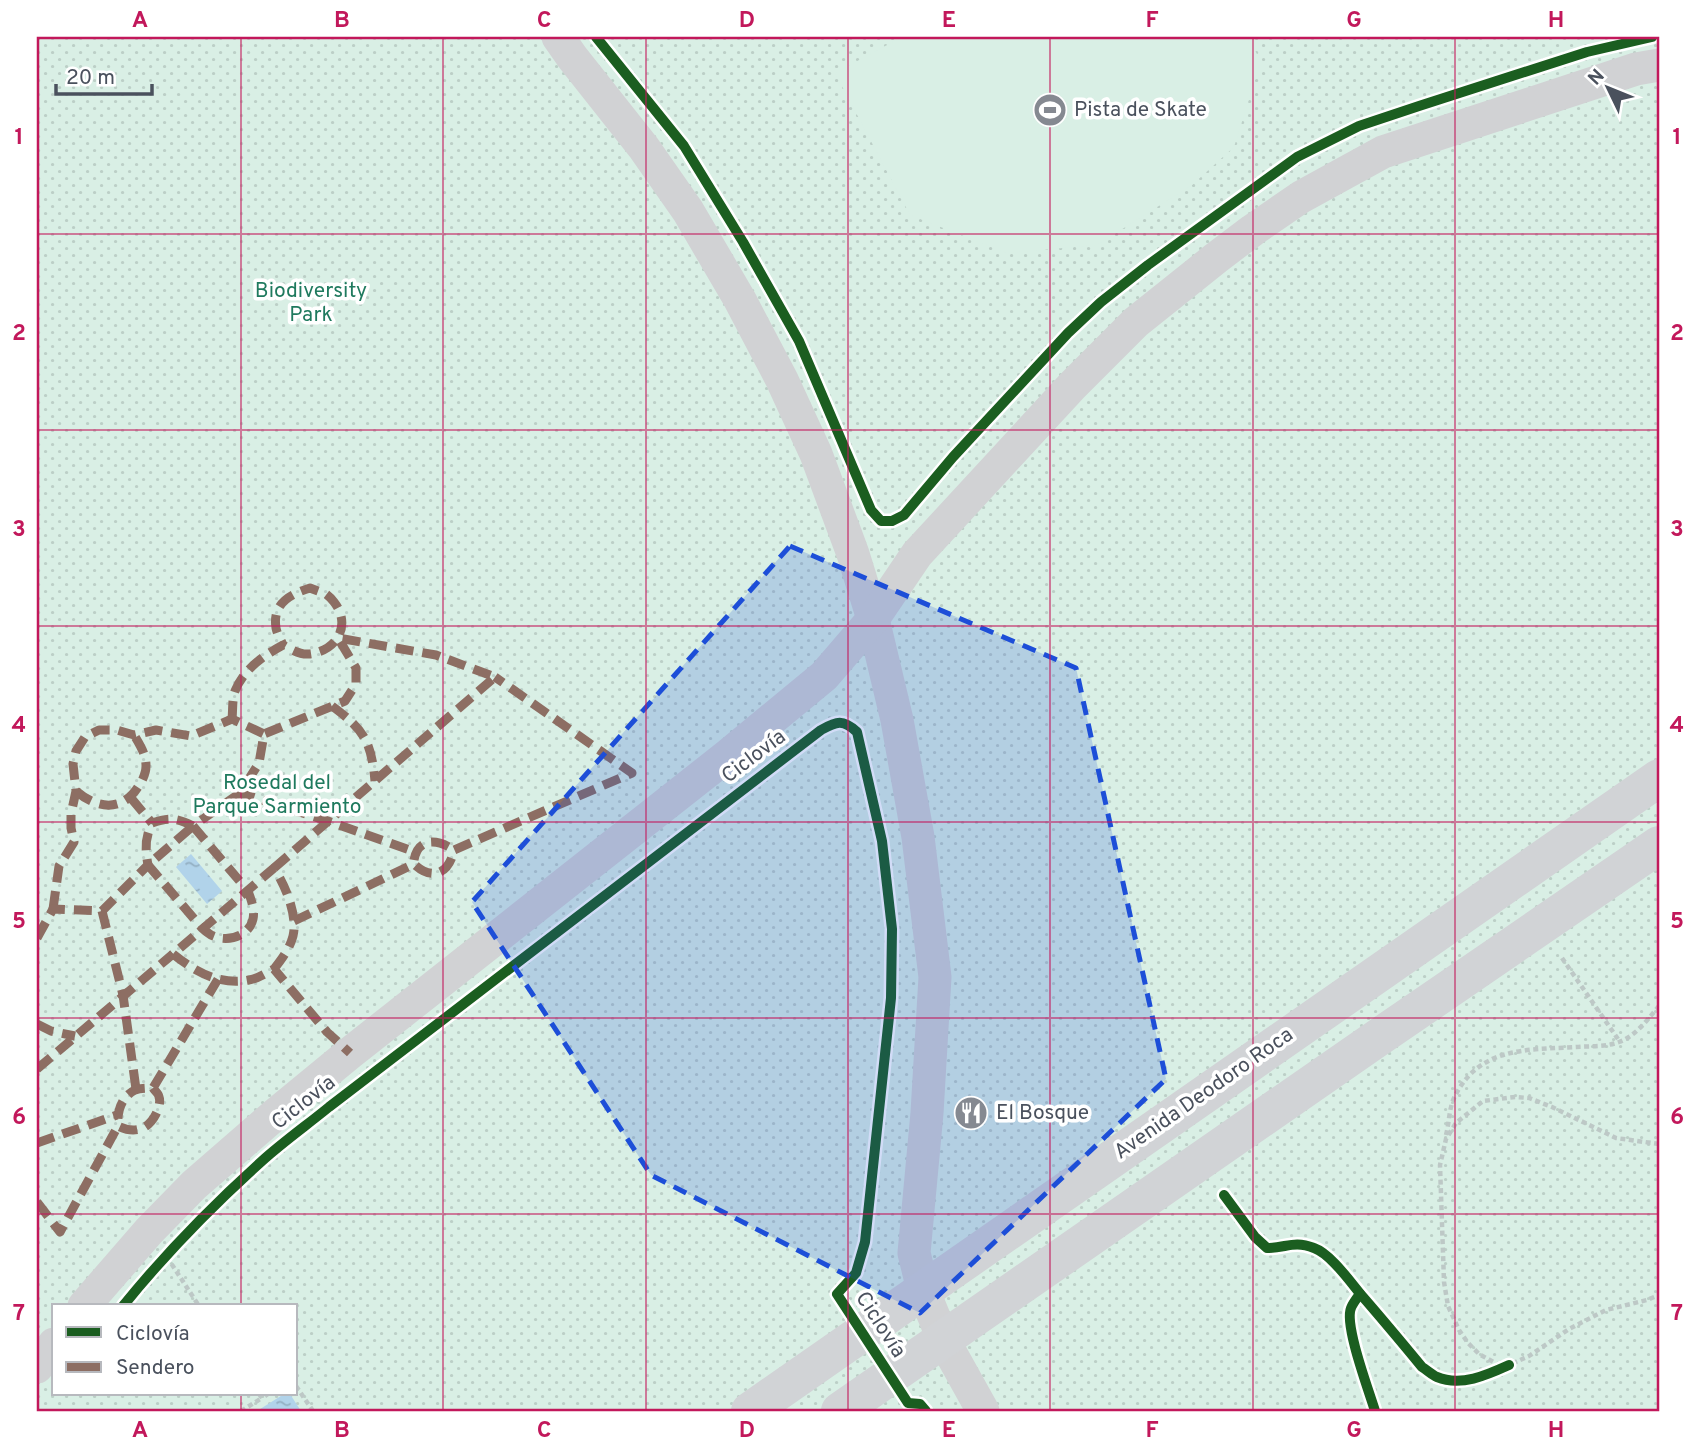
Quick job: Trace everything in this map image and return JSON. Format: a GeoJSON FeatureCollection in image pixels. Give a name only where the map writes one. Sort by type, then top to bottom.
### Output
{"type":"FeatureCollection","features":[{"type":"Feature","properties":{"kind":"main road","name":"Avenida Deodoro Roca"},"geometry":{"type":"LineString","coordinates":[[750,1411],[1659,778]]}},
{"type":"Feature","properties":{"kind":"main road"},"geometry":{"type":"LineString","coordinates":[[841,1411],[1659,845]]}},
{"type":"Feature","properties":{"kind":"street"},"geometry":{"type":"LineString","coordinates":[[558,37],[644,148],[688,211],[740,300],[782,380],[816,454],[853,554],[873,619],[897,720],[918,837],[934,977],[927,1113],[914,1253],[923,1290],[944,1340],[983,1411]]}},
{"type":"Feature","properties":{"kind":"street"},"geometry":{"type":"LineString","coordinates":[[87,1304],[162,1249],[194,1185],[350,1053],[727,757],[824,676],[873,619],[917,554],[1072,386],[1136,322],[1253,230],[1301,197],[1383,152],[1636,69],[1659,65]]}},
{"type":"Feature","properties":{"kind":"street"},"geometry":{"type":"LineString","coordinates":[[37,1367],[52,1347]]}},
{"type":"Feature","properties":{"kind":"path"},"geometry":{"type":"LineString","coordinates":[[1562,958],[1620,1042]]}},
{"type":"Feature","properties":{"kind":"path"},"geometry":{"type":"LineString","coordinates":[[1509,1365],[1497,1364],[1479,1354],[1458,1330],[1448,1306],[1444,1282],[1440,1165],[1454,1100],[1468,1077],[1498,1055],[1517,1050],[1601,1046],[1620,1042],[1633,1034],[1659,1006]]}},
{"type":"Feature","properties":{"kind":"path"},"geometry":{"type":"LineString","coordinates":[[1446,1139],[1456,1123],[1483,1101],[1515,1097],[1530,1098],[1616,1138],[1659,1144]]}},
{"type":"Feature","properties":{"kind":"path"},"geometry":{"type":"LineString","coordinates":[[162,1249],[198,1304]]}},
{"type":"Feature","properties":{"kind":"path"},"geometry":{"type":"LineString","coordinates":[[1489,1374],[1529,1356],[1569,1329],[1606,1310],[1659,1295]]}},
{"type":"Feature","properties":{"kind":"path"},"geometry":{"type":"LineString","coordinates":[[298,1389],[313,1411]]}},
{"type":"Feature","properties":{"kind":"path"},"geometry":{"type":"LineString","coordinates":[[241,1411],[261,1396]]}},
{"type":"Feature","properties":{"kind":"highlighted area"},"geometry":{"type":"Polygon","coordinates":[[[790,546],[1076,668],[1166,1079],[920,1313],[651,1175],[472,902],[790,546]]]}},
{"type":"Feature","properties":{"kind":"green space"},"geometry":{"type":"Polygon","coordinates":[[[37,37],[1659,37],[1659,1411],[37,1411],[37,37]]]}},
{"type":"Feature","properties":{"kind":"green space","name":"Pista de Skate"},"geometry":{"type":"Polygon","coordinates":[[[902,37],[1247,37],[1261,61],[1234,147],[1192,185],[1097,245],[1007,253],[910,215],[835,73],[902,37]]]}},
{"type":"Feature","properties":{"kind":"water"},"geometry":{"type":"Polygon","coordinates":[[[191,854],[222,891],[207,904],[176,867],[191,854]]]}},
{"type":"Feature","properties":{"kind":"water"},"geometry":{"type":"Polygon","coordinates":[[[281,1396],[291,1396],[301,1411],[257,1411],[281,1396]]]}},
{"type":"Feature","properties":{"kind":"marked path"},"geometry":{"type":"LineString","coordinates":[[232,719],[235,691],[243,676],[261,659],[283,645],[299,653],[309,654],[319,652],[334,642],[339,636],[342,619],[334,602],[326,594],[310,588],[284,601],[276,619],[283,645]]}},
{"type":"Feature","properties":{"kind":"marked path"},"geometry":{"type":"LineString","coordinates":[[274,868],[495,677],[436,655],[338,638],[356,668],[356,684],[345,701],[264,734],[259,763],[240,793],[328,821],[415,852]]}},
{"type":"Feature","properties":{"kind":"marked path"},"geometry":{"type":"LineString","coordinates":[[294,921],[414,864],[427,872],[439,872],[448,865],[454,850],[632,773],[495,677]]}},
{"type":"Feature","properties":{"kind":"marked path"},"geometry":{"type":"LineString","coordinates":[[332,706],[352,722],[364,737],[371,755],[375,781]]}},
{"type":"Feature","properties":{"kind":"marked path"},"geometry":{"type":"LineString","coordinates":[[53,909],[59,866],[74,842],[71,828],[76,791],[73,764],[76,751],[85,737],[99,730],[117,730],[134,735],[156,730],[191,736],[232,719],[264,734]]}},
{"type":"Feature","properties":{"kind":"marked path"},"geometry":{"type":"LineString","coordinates":[[76,791],[92,801],[109,805],[125,801],[132,795],[142,780],[146,766],[144,754],[134,735]]}},
{"type":"Feature","properties":{"kind":"marked path"},"geometry":{"type":"LineString","coordinates":[[37,938],[53,909],[102,911],[148,865],[146,843],[152,823],[172,819],[193,826],[240,793]]}},
{"type":"Feature","properties":{"kind":"marked path"},"geometry":{"type":"LineString","coordinates":[[131,798],[152,823]]}},
{"type":"Feature","properties":{"kind":"marked path"},"geometry":{"type":"LineString","coordinates":[[193,826],[248,891],[253,919],[247,930],[236,937],[217,937],[205,931],[148,865],[193,826]]}},
{"type":"Feature","properties":{"kind":"marked path"},"geometry":{"type":"LineString","coordinates":[[414,860],[420,847],[430,842],[454,850]]}},
{"type":"Feature","properties":{"kind":"marked path"},"geometry":{"type":"LineString","coordinates":[[274,969],[290,945],[294,928],[290,900],[274,868],[173,954],[208,976],[228,981],[252,979],[274,969],[327,1032],[350,1053]]}},
{"type":"Feature","properties":{"kind":"marked path"},"geometry":{"type":"LineString","coordinates":[[102,911],[123,995],[136,1089]]}},
{"type":"Feature","properties":{"kind":"marked path"},"geometry":{"type":"LineString","coordinates":[[37,1069],[173,954]]}},
{"type":"Feature","properties":{"kind":"marked path"},"geometry":{"type":"LineString","coordinates":[[153,1088],[159,1096],[159,1104],[149,1124],[135,1130],[118,1126],[118,1115],[123,1101],[135,1090],[153,1088],[218,979]]}},
{"type":"Feature","properties":{"kind":"marked path"},"geometry":{"type":"LineString","coordinates":[[37,1024],[51,1031],[75,1036]]}},
{"type":"Feature","properties":{"kind":"marked path"},"geometry":{"type":"LineString","coordinates":[[37,1143],[117,1115]]}},
{"type":"Feature","properties":{"kind":"marked path"},"geometry":{"type":"LineString","coordinates":[[37,1202],[60,1232],[118,1126]]}},
{"type":"Feature","properties":{"kind":"cycle path"},"geometry":{"type":"LineString","coordinates":[[596,37],[684,146],[743,242],[799,341],[871,510],[881,521],[892,521],[904,515],[953,457],[1068,333],[1101,302],[1297,157],[1359,126],[1587,52],[1652,37]]}},
{"type":"Feature","properties":{"kind":"cycle path","name":"Ciclovía"},"geometry":{"type":"LineString","coordinates":[[125,1304],[190,1231],[278,1147],[821,730],[844,723],[857,732],[882,841],[892,929],[891,998],[865,1242],[856,1273],[837,1294],[908,1403],[920,1404],[926,1411]]}},
{"type":"Feature","properties":{"kind":"cycle path"},"geometry":{"type":"LineString","coordinates":[[1224,1195],[1255,1237],[1267,1248],[1295,1244],[1314,1248],[1327,1256],[1422,1367],[1433,1375],[1446,1380],[1465,1380],[1509,1365]]}},
{"type":"Feature","properties":{"kind":"cycle path"},"geometry":{"type":"LineString","coordinates":[[1360,1294],[1351,1308],[1351,1328],[1375,1411]]}},
{"type":"Feature","properties":{"kind":"place","name":"Pista de Skate"},"geometry":{"type":"Point","coordinates":[1050,110]}},
{"type":"Feature","properties":{"kind":"place","name":"El Bosque"},"geometry":{"type":"Point","coordinates":[971,1113]}},
{"type":"Feature","properties":{"kind":"park label","name":"Biodiversity Park"},"geometry":{"type":"Point","coordinates":[311,303]}},
{"type":"Feature","properties":{"kind":"park label","name":"Rosedal del Parque Sarmiento"},"geometry":{"type":"Point","coordinates":[277,795]}}]}
